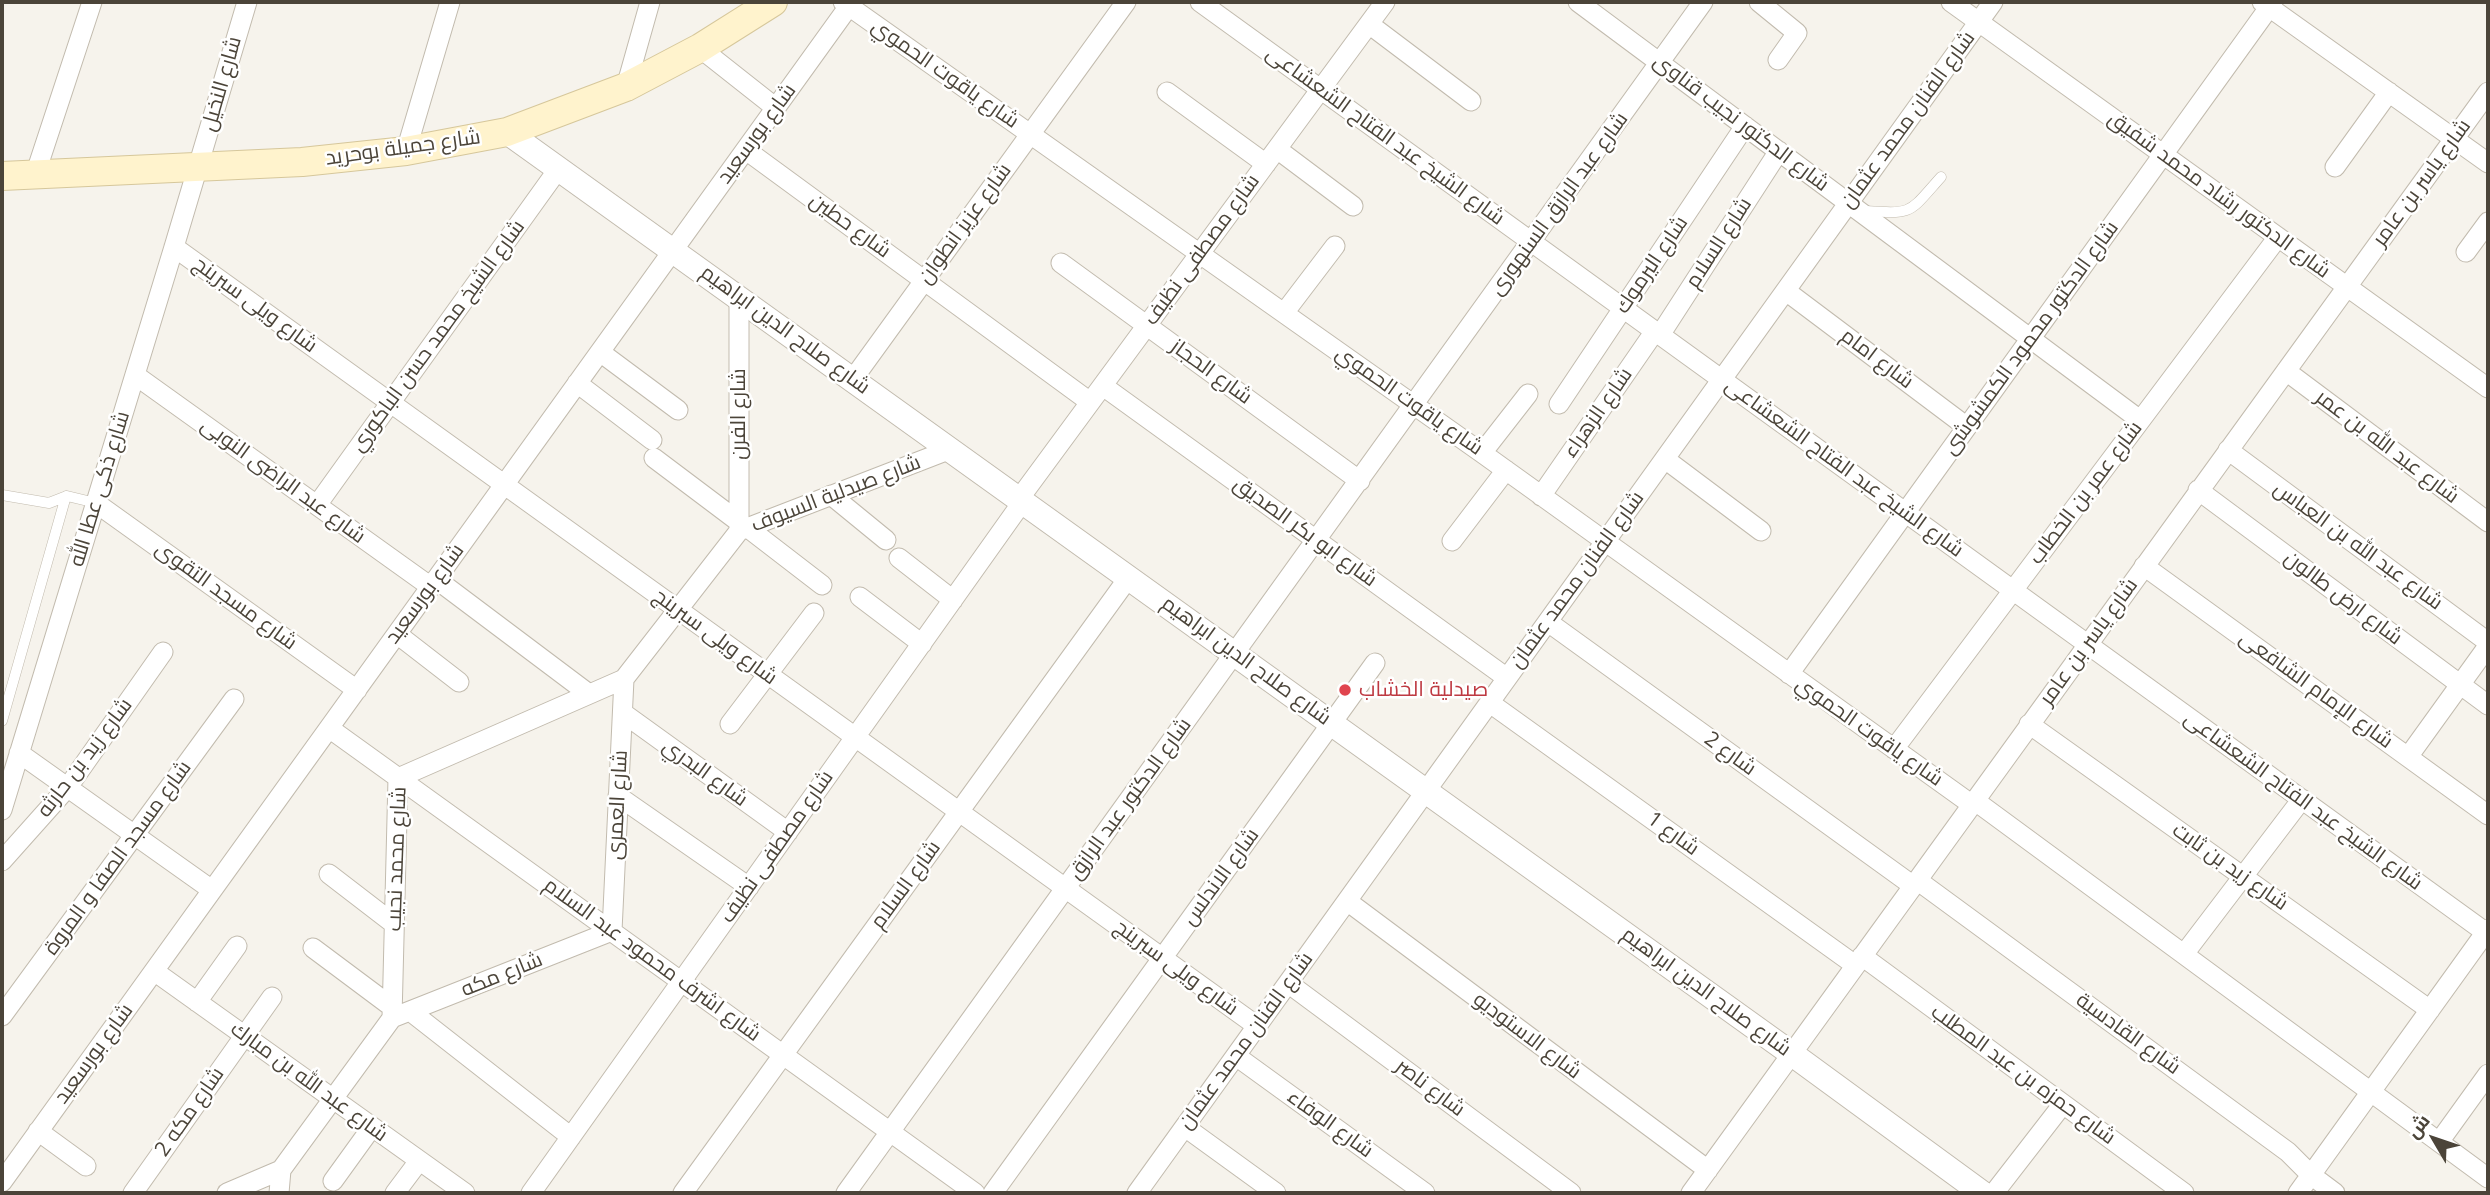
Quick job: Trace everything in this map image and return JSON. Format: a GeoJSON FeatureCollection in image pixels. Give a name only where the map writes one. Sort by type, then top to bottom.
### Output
{"type":"FeatureCollection","features":[{"type":"Feature","properties":{"kind":"main road","name":"شارع جميلة بوحريد"},"geometry":{"type":"LineString","coordinates":[[2,176],[302,162],[406,150],[507,132],[626,88],[700,48],[773,2]]}},
{"type":"Feature","properties":{"kind":"street"},"geometry":{"type":"LineString","coordinates":[[35,175],[92,2]]}},
{"type":"Feature","properties":{"kind":"street","name":"شارع النخيل"},"geometry":{"type":"LineString","coordinates":[[198,167],[247,2]]}},
{"type":"Feature","properties":{"kind":"street"},"geometry":{"type":"LineString","coordinates":[[406,150],[450,2]]}},
{"type":"Feature","properties":{"kind":"street"},"geometry":{"type":"LineString","coordinates":[[626,88],[650,2]]}},
{"type":"Feature","properties":{"kind":"street","name":"شارع عزيز انطوان"},"geometry":{"type":"LineString","coordinates":[[853,379],[1126,2]]}},
{"type":"Feature","properties":{"kind":"street","name":"شارع مصطفى نظيف"},"geometry":{"type":"LineString","coordinates":[[531,1193],[922,644],[1090,402],[1385,2]]}},
{"type":"Feature","properties":{"kind":"street","name":"شارع الدكتور نجيب قناوى"},"geometry":{"type":"LineString","coordinates":[[1578,2],[2140,420]]}},
{"type":"Feature","properties":{"kind":"street","name":"شارع عبد الرازق السنهورى"},"geometry":{"type":"LineString","coordinates":[[1415,405],[1703,2]]}},
{"type":"Feature","properties":{"kind":"street"},"geometry":{"type":"LineString","coordinates":[[1759,2],[1797,33],[1778,60]]}},
{"type":"Feature","properties":{"kind":"street","name":"شارع الدكتور رشاد محمد شفيق"},"geometry":{"type":"LineString","coordinates":[[1951,2],[2488,388]]}},
{"type":"Feature","properties":{"kind":"street","name":"شارع الفنان محمد عثمان"},"geometry":{"type":"LineString","coordinates":[[1137,1193],[1786,291],[1854,207],[1993,2]]}},
{"type":"Feature","properties":{"kind":"street","name":"شارع ياقوت الحموي"},"geometry":{"type":"LineString","coordinates":[[846,4],[1415,405],[1894,749],[1973,802],[2488,1178]]}},
{"type":"Feature","properties":{"kind":"street","name":"شارع بورسعيد"},"geometry":{"type":"LineString","coordinates":[[2,1182],[746,150],[846,4]]}},
{"type":"Feature","properties":{"kind":"street","name":"شارع الشيخ عبد الفتاح الشعشاعى"},"geometry":{"type":"LineString","coordinates":[[1209,4],[1321,89],[1657,333],[2487,932]]}},
{"type":"Feature","properties":{"kind":"street"},"geometry":{"type":"LineString","coordinates":[[2268,4],[2488,163]]}},
{"type":"Feature","properties":{"kind":"street","name":"شارع الدكتور محمود الكمشوشى"},"geometry":{"type":"LineString","coordinates":[[1789,674],[2268,4]]}},
{"type":"Feature","properties":{"kind":"street"},"geometry":{"type":"LineString","coordinates":[[1369,24],[1471,101]]}},
{"type":"Feature","properties":{"kind":"street"},"geometry":{"type":"LineString","coordinates":[[700,48],[776,108]]}},
{"type":"Feature","properties":{"kind":"street"},"geometry":{"type":"LineString","coordinates":[[1167,92],[1353,206]]}},
{"type":"Feature","properties":{"kind":"street"},"geometry":{"type":"LineString","coordinates":[[2335,167],[2389,92]]}},
{"type":"Feature","properties":{"kind":"street","name":"شارع ياسر بن عامر"},"geometry":{"type":"LineString","coordinates":[[1691,1193],[2488,92]]}},
{"type":"Feature","properties":{"kind":"street","name":"شارع اليرموك"},"geometry":{"type":"LineString","coordinates":[[1559,404],[1745,126]]}},
{"type":"Feature","properties":{"kind":"street","name":"شارع صلاح الدين ابراهيم"},"geometry":{"type":"LineString","coordinates":[[507,132],[1982,1193]]}},
{"type":"Feature","properties":{"kind":"street","name":"شارع حطين"},"geometry":{"type":"LineString","coordinates":[[746,150],[1090,402]]}},
{"type":"Feature","properties":{"kind":"street","name":"شارع السلام"},"geometry":{"type":"LineString","coordinates":[[1657,333],[1779,151]]}},
{"type":"Feature","properties":{"kind":"street","name":"شارع ذكى عطا الله"},"geometry":{"type":"LineString","coordinates":[[2,810],[198,167]]}},
{"type":"Feature","properties":{"kind":"street","name":"شارع الشيخ محمد حسن الباكوري"},"geometry":{"type":"LineString","coordinates":[[317,505],[559,168]]}},
{"type":"Feature","properties":{"kind":"street"},"geometry":{"type":"LineString","coordinates":[[2466,252],[2488,222]]}},
{"type":"Feature","properties":{"kind":"street","name":"شارع عمر بن الخطاب"},"geometry":{"type":"LineString","coordinates":[[1894,749],[2278,237]]}},
{"type":"Feature","properties":{"kind":"street"},"geometry":{"type":"LineString","coordinates":[[1284,313],[1335,246]]}},
{"type":"Feature","properties":{"kind":"street","name":"شارع ويلى سبرينج"},"geometry":{"type":"LineString","coordinates":[[174,247],[1257,1026]]}},
{"type":"Feature","properties":{"kind":"street","name":"شارع الحجاز"},"geometry":{"type":"LineString","coordinates":[[1061,263],[1360,481]]}},
{"type":"Feature","properties":{"kind":"street","name":"شارع امام"},"geometry":{"type":"LineString","coordinates":[[1786,291],[1967,427]]}},
{"type":"Feature","properties":{"kind":"street","name":"شارع الفرن"},"geometry":{"type":"LineString","coordinates":[[739,297],[742,527]]}},
{"type":"Feature","properties":{"kind":"street","name":"شارع الزهراء"},"geometry":{"type":"LineString","coordinates":[[1541,496],[1657,333]]}},
{"type":"Feature","properties":{"kind":"street"},"geometry":{"type":"LineString","coordinates":[[600,352],[678,410]]}},
{"type":"Feature","properties":{"kind":"street","name":"شارع عبد الله بن عمر"},"geometry":{"type":"LineString","coordinates":[[2286,371],[2488,522]]}},
{"type":"Feature","properties":{"kind":"street","name":"شارع عبد الراضى النوبى"},"geometry":{"type":"LineString","coordinates":[[135,375],[589,694]]}},
{"type":"Feature","properties":{"kind":"street"},"geometry":{"type":"LineString","coordinates":[[577,383],[742,527],[822,585]]}},
{"type":"Feature","properties":{"kind":"street","name":"شارع ابو بكر الصديق"},"geometry":{"type":"LineString","coordinates":[[1103,386],[1507,678]]}},
{"type":"Feature","properties":{"kind":"street"},"geometry":{"type":"LineString","coordinates":[[1482,453],[1528,394]]}},
{"type":"Feature","properties":{"kind":"street","name":"شارع الدكتور عبد الرازق"},"geometry":{"type":"LineString","coordinates":[[846,1193],[1415,405]]}},
{"type":"Feature","properties":{"kind":"street","name":"شارع صيدلية السيوف"},"geometry":{"type":"LineString","coordinates":[[624,679],[742,527],[951,449]]}},
{"type":"Feature","properties":{"kind":"street","name":"شارع عبد الله بن العباس"},"geometry":{"type":"LineString","coordinates":[[2228,450],[2488,644]]}},
{"type":"Feature","properties":{"kind":"street"},"geometry":{"type":"LineString","coordinates":[[1665,459],[1760,531]]}},
{"type":"Feature","properties":{"kind":"street"},"geometry":{"type":"LineString","coordinates":[[1452,541],[1506,470]]}},
{"type":"Feature","properties":{"kind":"street","name":"شارع ارض طالون"},"geometry":{"type":"LineString","coordinates":[[2198,490],[2488,705]]}},
{"type":"Feature","properties":{"kind":"street"},"geometry":{"type":"LineString","coordinates":[[831,495],[886,540]]}},
{"type":"Feature","properties":{"kind":"street","name":"شارع مسجد التقوى"},"geometry":{"type":"LineString","coordinates":[[96,503],[356,690]]}},
{"type":"Feature","properties":{"kind":"street"},"geometry":{"type":"LineString","coordinates":[[899,558],[953,600]]}},
{"type":"Feature","properties":{"kind":"street","name":"شارع الإمام الشافعى"},"geometry":{"type":"LineString","coordinates":[[2144,566],[2488,815]]}},
{"type":"Feature","properties":{"kind":"street","name":"شارع السلام"},"geometry":{"type":"LineString","coordinates":[[683,1193],[1129,577]]}},
{"type":"Feature","properties":{"kind":"street"},"geometry":{"type":"LineString","coordinates":[[860,597],[922,644]]}},
{"type":"Feature","properties":{"kind":"street"},"geometry":{"type":"LineString","coordinates":[[730,724],[814,613]]}},
{"type":"Feature","properties":{"kind":"street","name":"شارع 2"},"geometry":{"type":"LineString","coordinates":[[1548,622],[1914,883]]}},
{"type":"Feature","properties":{"kind":"street"},"geometry":{"type":"LineString","coordinates":[[397,634],[459,682]]}},
{"type":"Feature","properties":{"kind":"street"},"geometry":{"type":"LineString","coordinates":[[2408,757],[2488,644]]}},
{"type":"Feature","properties":{"kind":"street","name":"شارع زيد بن حارثه"},"geometry":{"type":"LineString","coordinates":[[2,861],[68,786],[163,652]]}},
{"type":"Feature","properties":{"kind":"street","name":"شارع الاندلس"},"geometry":{"type":"LineString","coordinates":[[993,1193],[1375,663]]}},
{"type":"Feature","properties":{"kind":"street","name":"شارع محمد نجيب"},"geometry":{"type":"LineString","coordinates":[[398,1012],[394,924],[398,778],[624,679]]}},
{"type":"Feature","properties":{"kind":"street","name":"شارع العمرى"},"geometry":{"type":"LineString","coordinates":[[612,931],[624,679]]}},
{"type":"Feature","properties":{"kind":"street","name":"شارع مسجد الصفا و المروة"},"geometry":{"type":"LineString","coordinates":[[2,1016],[234,699]]}},
{"type":"Feature","properties":{"kind":"street","name":"شارع 1"},"geometry":{"type":"LineString","coordinates":[[1490,703],[1858,961]]}},
{"type":"Feature","properties":{"kind":"street","name":"شارع البدري"},"geometry":{"type":"LineString","coordinates":[[622,713],[788,832]]}},
{"type":"Feature","properties":{"kind":"street","name":"شارع زيد بن ثابت"},"geometry":{"type":"LineString","coordinates":[[2029,724],[2430,1010]]}},
{"type":"Feature","properties":{"kind":"street","name":"شارع اشرف محمود عبد السلام"},"geometry":{"type":"LineString","coordinates":[[329,728],[975,1193]]}},
{"type":"Feature","properties":{"kind":"street"},"geometry":{"type":"LineString","coordinates":[[19,753],[212,890]]}},
{"type":"Feature","properties":{"kind":"street"},"geometry":{"type":"LineString","coordinates":[[618,796],[749,887]]}},
{"type":"Feature","properties":{"kind":"street"},"geometry":{"type":"LineString","coordinates":[[2184,954],[2302,799]]}},
{"type":"Feature","properties":{"kind":"street"},"geometry":{"type":"LineString","coordinates":[[329,874],[394,924]]}},
{"type":"Feature","properties":{"kind":"street","name":"شارع القادسية"},"geometry":{"type":"LineString","coordinates":[[1914,883],[2288,1152],[2311,1175],[2335,1193]]}},
{"type":"Feature","properties":{"kind":"street","name":"شارع الاستوديو"},"geometry":{"type":"LineString","coordinates":[[1347,901],[1708,1170]]}},
{"type":"Feature","properties":{"kind":"street","name":"شارع مكه"},"geometry":{"type":"LineString","coordinates":[[398,1012],[612,931]]}},
{"type":"Feature","properties":{"kind":"street"},"geometry":{"type":"LineString","coordinates":[[2298,1193],[2487,932]]}},
{"type":"Feature","properties":{"kind":"street"},"geometry":{"type":"LineString","coordinates":[[197,1002],[237,946]]}},
{"type":"Feature","properties":{"kind":"street"},"geometry":{"type":"LineString","coordinates":[[313,948],[571,1137]]}},
{"type":"Feature","properties":{"kind":"street","name":"شارع حمزه بن عبد المطلب"},"geometry":{"type":"LineString","coordinates":[[1858,961],[2063,1104],[2184,1193]]}},
{"type":"Feature","properties":{"kind":"street","name":"شارع عبد الله بن مبارك"},"geometry":{"type":"LineString","coordinates":[[154,971],[465,1193]]}},
{"type":"Feature","properties":{"kind":"street","name":"شارع ناصر"},"geometry":{"type":"LineString","coordinates":[[1288,983],[1571,1193]]}},
{"type":"Feature","properties":{"kind":"street","name":"شارع مكه 2"},"geometry":{"type":"LineString","coordinates":[[133,1193],[272,997]]}},
{"type":"Feature","properties":{"kind":"street"},"geometry":{"type":"LineString","coordinates":[[227,1193],[281,1170],[398,1012]]}},
{"type":"Feature","properties":{"kind":"street","name":"شارع الوفاء"},"geometry":{"type":"LineString","coordinates":[[1236,1056],[1425,1193]]}},
{"type":"Feature","properties":{"kind":"street"},"geometry":{"type":"LineString","coordinates":[[2439,1142],[2488,1074]]}},
{"type":"Feature","properties":{"kind":"street"},"geometry":{"type":"LineString","coordinates":[[1994,1193],[2063,1104]]}},
{"type":"Feature","properties":{"kind":"street"},"geometry":{"type":"LineString","coordinates":[[333,1181],[372,1127]]}},
{"type":"Feature","properties":{"kind":"street"},"geometry":{"type":"LineString","coordinates":[[1185,1127],[1276,1193]]}},
{"type":"Feature","properties":{"kind":"street"},"geometry":{"type":"LineString","coordinates":[[38,1131],[86,1166]]}},
{"type":"Feature","properties":{"kind":"street"},"geometry":{"type":"LineString","coordinates":[[395,1193],[419,1161]]}},
{"type":"Feature","properties":{"kind":"street"},"geometry":{"type":"LineString","coordinates":[[279,1193],[281,1170]]}},
{"type":"Feature","properties":{"kind":"lane"},"geometry":{"type":"LineString","coordinates":[[1854,207],[1899,213],[1910,210],[1941,177]]}},
{"type":"Feature","properties":{"kind":"lane"},"geometry":{"type":"LineString","coordinates":[[2,495],[49,503],[66,496],[96,503]]}},
{"type":"Feature","properties":{"kind":"lane"},"geometry":{"type":"LineString","coordinates":[[2,721],[66,496]]}},
{"type":"Feature","properties":{"kind":"place","name":"صيدلية الخشاب"},"geometry":{"type":"Point","coordinates":[1345,690]}}]}
